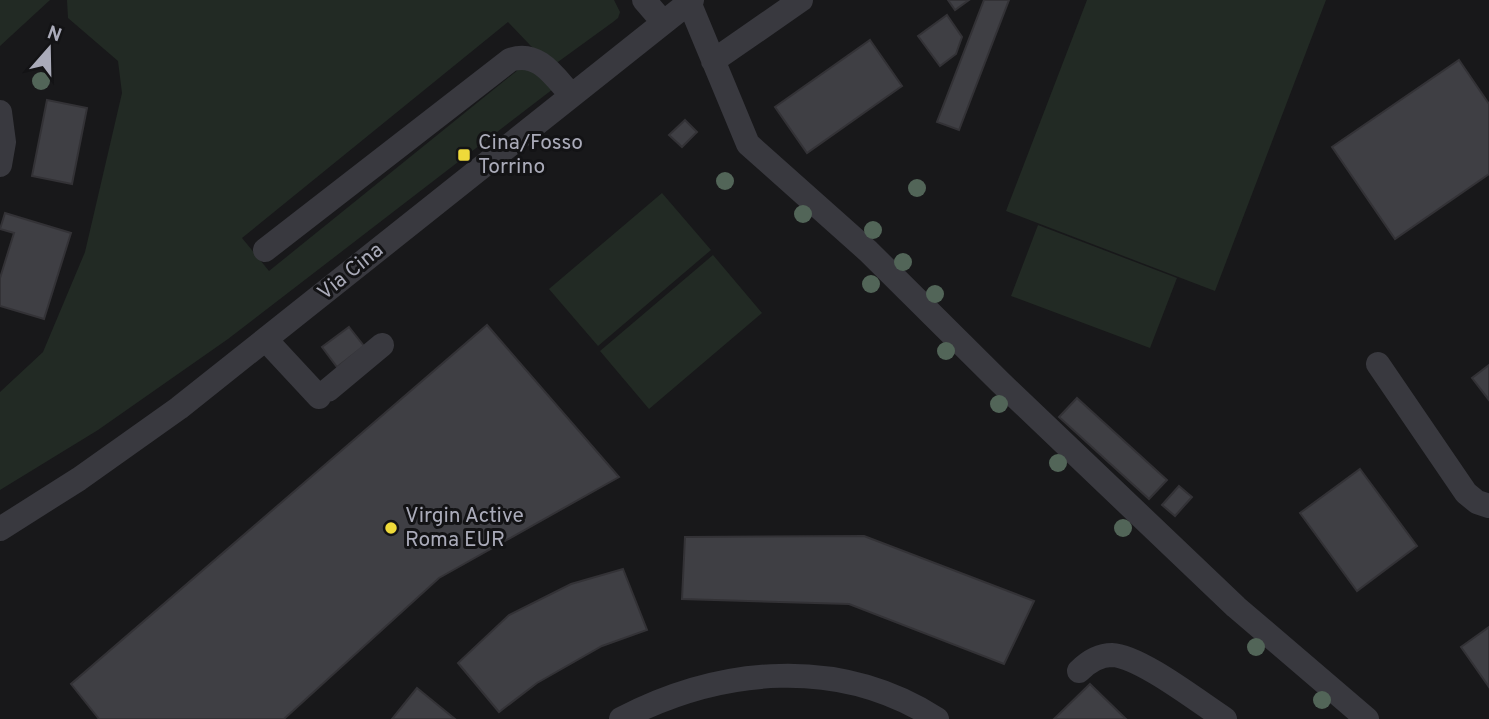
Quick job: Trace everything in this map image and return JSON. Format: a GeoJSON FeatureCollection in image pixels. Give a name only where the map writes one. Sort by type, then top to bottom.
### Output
{"type":"FeatureCollection","features":[{"type":"Feature","properties":{"kind":"street"},"geometry":{"type":"LineString","coordinates":[[644,0],[663,22]]}},
{"type":"Feature","properties":{"kind":"street"},"geometry":{"type":"LineString","coordinates":[[713,61],[801,0]]}},
{"type":"Feature","properties":{"kind":"street"},"geometry":{"type":"LineString","coordinates":[[691,1],[748,144],[867,251],[1236,607],[1367,719]]}},
{"type":"Feature","properties":{"kind":"street","name":"Via Cina"},"geometry":{"type":"LineString","coordinates":[[0,529],[111,457],[179,408],[691,1]]}},
{"type":"Feature","properties":{"kind":"street"},"geometry":{"type":"LineString","coordinates":[[265,250],[510,60],[524,57],[538,61],[571,95]]}},
{"type":"Feature","properties":{"kind":"street"},"geometry":{"type":"LineString","coordinates":[[0,112],[4,142],[0,166]]}},
{"type":"Feature","properties":{"kind":"street"},"geometry":{"type":"LineString","coordinates":[[266,340],[323,394],[382,345]]}},
{"type":"Feature","properties":{"kind":"street"},"geometry":{"type":"LineString","coordinates":[[1378,364],[1466,492],[1478,502],[1489,506]]}},
{"type":"Feature","properties":{"kind":"street"},"geometry":{"type":"LineString","coordinates":[[1079,671],[1093,659],[1102,656],[1112,655],[1132,660],[1225,719]]}},
{"type":"Feature","properties":{"kind":"street"},"geometry":{"type":"LineString","coordinates":[[621,719],[653,704],[708,686],[754,678],[798,675],[828,677],[865,685],[910,703],[937,719]]}},
{"type":"Feature","properties":{"kind":"shaded area"},"geometry":{"type":"Polygon","coordinates":[[[0,0],[50,0],[0,46],[0,0]]]}},
{"type":"Feature","properties":{"kind":"shaded area"},"geometry":{"type":"Polygon","coordinates":[[[67,0],[614,0],[620,12],[613,22],[551,67],[508,22],[242,238],[269,271],[529,61],[553,89],[228,339],[98,430],[0,490],[0,392],[43,352],[85,252],[122,93],[118,61],[68,18],[67,0]]]}},
{"type":"Feature","properties":{"kind":"shaded area"},"geometry":{"type":"Polygon","coordinates":[[[1087,0],[1326,0],[1215,291],[1006,211],[1087,0]]]}},
{"type":"Feature","properties":{"kind":"shaded area"},"geometry":{"type":"Polygon","coordinates":[[[662,193],[711,250],[598,346],[549,289],[662,193]]]}},
{"type":"Feature","properties":{"kind":"shaded area"},"geometry":{"type":"Polygon","coordinates":[[[1038,225],[1177,278],[1150,348],[1011,296],[1038,225]]]}},
{"type":"Feature","properties":{"kind":"shaded area"},"geometry":{"type":"Polygon","coordinates":[[[713,255],[762,313],[649,409],[600,351],[713,255]]]}},
{"type":"Feature","properties":{"kind":"building"},"geometry":{"type":"Polygon","coordinates":[[[948,0],[969,0],[955,10],[948,0]]]}},
{"type":"Feature","properties":{"kind":"building"},"geometry":{"type":"Polygon","coordinates":[[[984,0],[1009,0],[959,130],[937,122],[984,0]]]}},
{"type":"Feature","properties":{"kind":"building"},"geometry":{"type":"Polygon","coordinates":[[[947,15],[962,37],[956,54],[940,66],[918,36],[947,15]]]}},
{"type":"Feature","properties":{"kind":"building"},"geometry":{"type":"Polygon","coordinates":[[[870,40],[902,86],[807,153],[775,107],[870,40]]]}},
{"type":"Feature","properties":{"kind":"building"},"geometry":{"type":"Polygon","coordinates":[[[1459,60],[1489,104],[1489,174],[1395,239],[1332,147],[1459,60]]]}},
{"type":"Feature","properties":{"kind":"building"},"geometry":{"type":"Polygon","coordinates":[[[47,100],[87,108],[72,184],[32,176],[47,100]]]}},
{"type":"Feature","properties":{"kind":"building"},"geometry":{"type":"Polygon","coordinates":[[[685,120],[697,132],[682,147],[669,135],[685,120]]]}},
{"type":"Feature","properties":{"kind":"building"},"geometry":{"type":"Polygon","coordinates":[[[5,213],[71,233],[44,319],[0,306],[0,278],[14,233],[0,229],[5,213]]]}},
{"type":"Feature","properties":{"kind":"building","name":"Virgin Active Roma EUR"},"geometry":{"type":"Polygon","coordinates":[[[487,325],[619,477],[439,578],[284,719],[99,719],[71,684],[487,325]]]}},
{"type":"Feature","properties":{"kind":"building"},"geometry":{"type":"Polygon","coordinates":[[[349,327],[364,346],[337,367],[322,347],[349,327]]]}},
{"type":"Feature","properties":{"kind":"building"},"geometry":{"type":"Polygon","coordinates":[[[1489,365],[1489,400],[1472,378],[1489,365]]]}},
{"type":"Feature","properties":{"kind":"building"},"geometry":{"type":"Polygon","coordinates":[[[1077,398],[1167,480],[1149,499],[1059,417],[1077,398]]]}},
{"type":"Feature","properties":{"kind":"building"},"geometry":{"type":"Polygon","coordinates":[[[1360,469],[1417,546],[1357,591],[1300,513],[1360,469]]]}},
{"type":"Feature","properties":{"kind":"building"},"geometry":{"type":"Polygon","coordinates":[[[1179,486],[1192,497],[1175,516],[1162,505],[1179,486]]]}},
{"type":"Feature","properties":{"kind":"building"},"geometry":{"type":"Polygon","coordinates":[[[864,536],[1034,601],[1004,664],[849,604],[682,599],[685,537],[864,536]]]}},
{"type":"Feature","properties":{"kind":"building"},"geometry":{"type":"Polygon","coordinates":[[[623,569],[647,630],[602,646],[537,683],[499,712],[458,663],[509,615],[571,584],[623,569]]]}},
{"type":"Feature","properties":{"kind":"building"},"geometry":{"type":"Polygon","coordinates":[[[1489,627],[1489,687],[1461,647],[1489,627]]]}},
{"type":"Feature","properties":{"kind":"building"},"geometry":{"type":"Polygon","coordinates":[[[1090,684],[1126,719],[1054,719],[1090,684]]]}},
{"type":"Feature","properties":{"kind":"building"},"geometry":{"type":"Polygon","coordinates":[[[417,688],[455,719],[392,719],[417,688]]]}},
{"type":"Feature","properties":{"kind":"place","name":"Cina/Fosso Torrino"},"geometry":{"type":"Point","coordinates":[464,155]}},
{"type":"Feature","properties":{"kind":"place","name":"Virgin Active Roma EUR"},"geometry":{"type":"Point","coordinates":[391,528]}}]}
